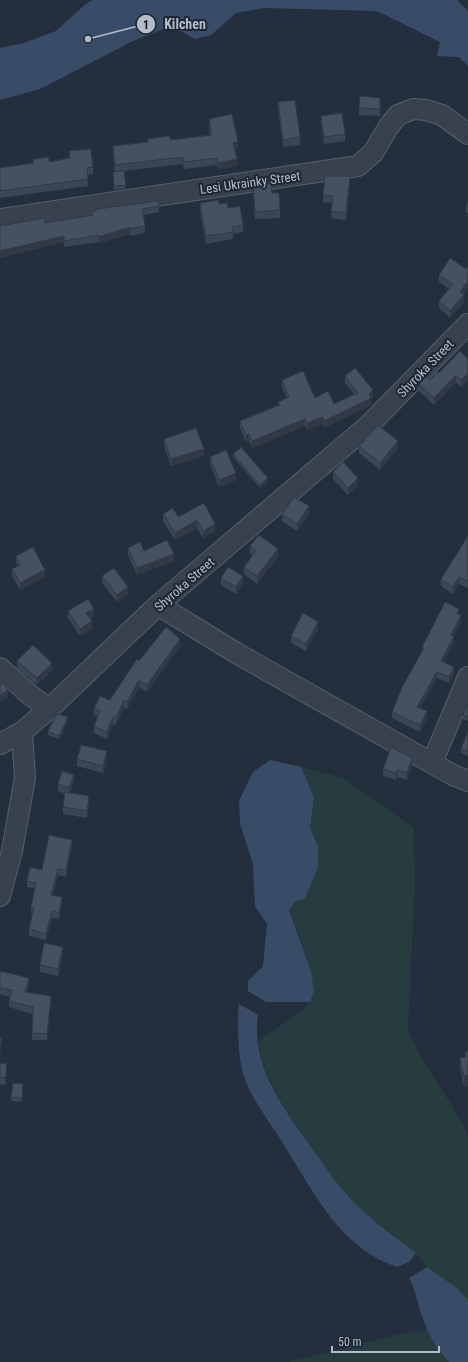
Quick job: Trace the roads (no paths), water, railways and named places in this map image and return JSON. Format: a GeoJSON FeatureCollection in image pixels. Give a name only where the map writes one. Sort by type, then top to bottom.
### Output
{"type":"FeatureCollection","features":[{"type":"Feature","properties":{"kind":"street","name":"Lesi Ukrainky Street"},"geometry":{"type":"LineString","coordinates":[[0,219],[358,166],[373,153],[389,126],[398,115],[413,109],[426,110],[442,114],[468,134]]}},
{"type":"Feature","properties":{"kind":"street","name":"Shyroka Street"},"geometry":{"type":"LineString","coordinates":[[0,744],[22,732],[49,710],[158,605],[370,424],[468,324]]}},
{"type":"Feature","properties":{"kind":"street"},"geometry":{"type":"LineString","coordinates":[[158,605],[238,654],[452,775],[468,781]]}},
{"type":"Feature","properties":{"kind":"street"},"geometry":{"type":"LineString","coordinates":[[0,668],[49,710]]}},
{"type":"Feature","properties":{"kind":"street"},"geometry":{"type":"LineString","coordinates":[[432,763],[468,677]]}},
{"type":"Feature","properties":{"kind":"street"},"geometry":{"type":"LineString","coordinates":[[0,896],[12,851],[25,778],[22,732]]}},
{"type":"Feature","properties":{"kind":"water"},"geometry":{"type":"Polygon","coordinates":[[[93,0],[457,0],[468,11],[468,66],[459,57],[437,56],[440,42],[377,11],[264,8],[236,13],[211,35],[195,39],[171,26],[131,42],[40,89],[0,100],[0,48],[24,43],[56,31],[87,3],[93,0]]]}},
{"type":"Feature","properties":{"kind":"water"},"geometry":{"type":"Polygon","coordinates":[[[270,760],[301,767],[314,797],[310,828],[318,846],[318,868],[305,898],[295,902],[289,910],[311,971],[314,992],[310,1002],[266,1002],[248,991],[248,981],[263,966],[267,924],[255,906],[253,864],[240,823],[239,801],[253,772],[270,760]]]}},
{"type":"Feature","properties":{"kind":"water"},"geometry":{"type":"Polygon","coordinates":[[[239,1004],[258,1015],[257,1035],[260,1054],[274,1090],[294,1124],[347,1195],[372,1219],[416,1253],[409,1262],[397,1267],[368,1253],[342,1231],[312,1190],[250,1092],[242,1069],[239,1051],[239,1004]]]}},
{"type":"Feature","properties":{"kind":"water"},"geometry":{"type":"Polygon","coordinates":[[[427,1267],[457,1288],[468,1300],[468,1362],[449,1362],[433,1340],[427,1328],[409,1278],[427,1267]]]}},
{"type":"Feature","properties":{"kind":"place","name":"Kilchen"},"geometry":{"type":"Point","coordinates":[88,39]}}]}
